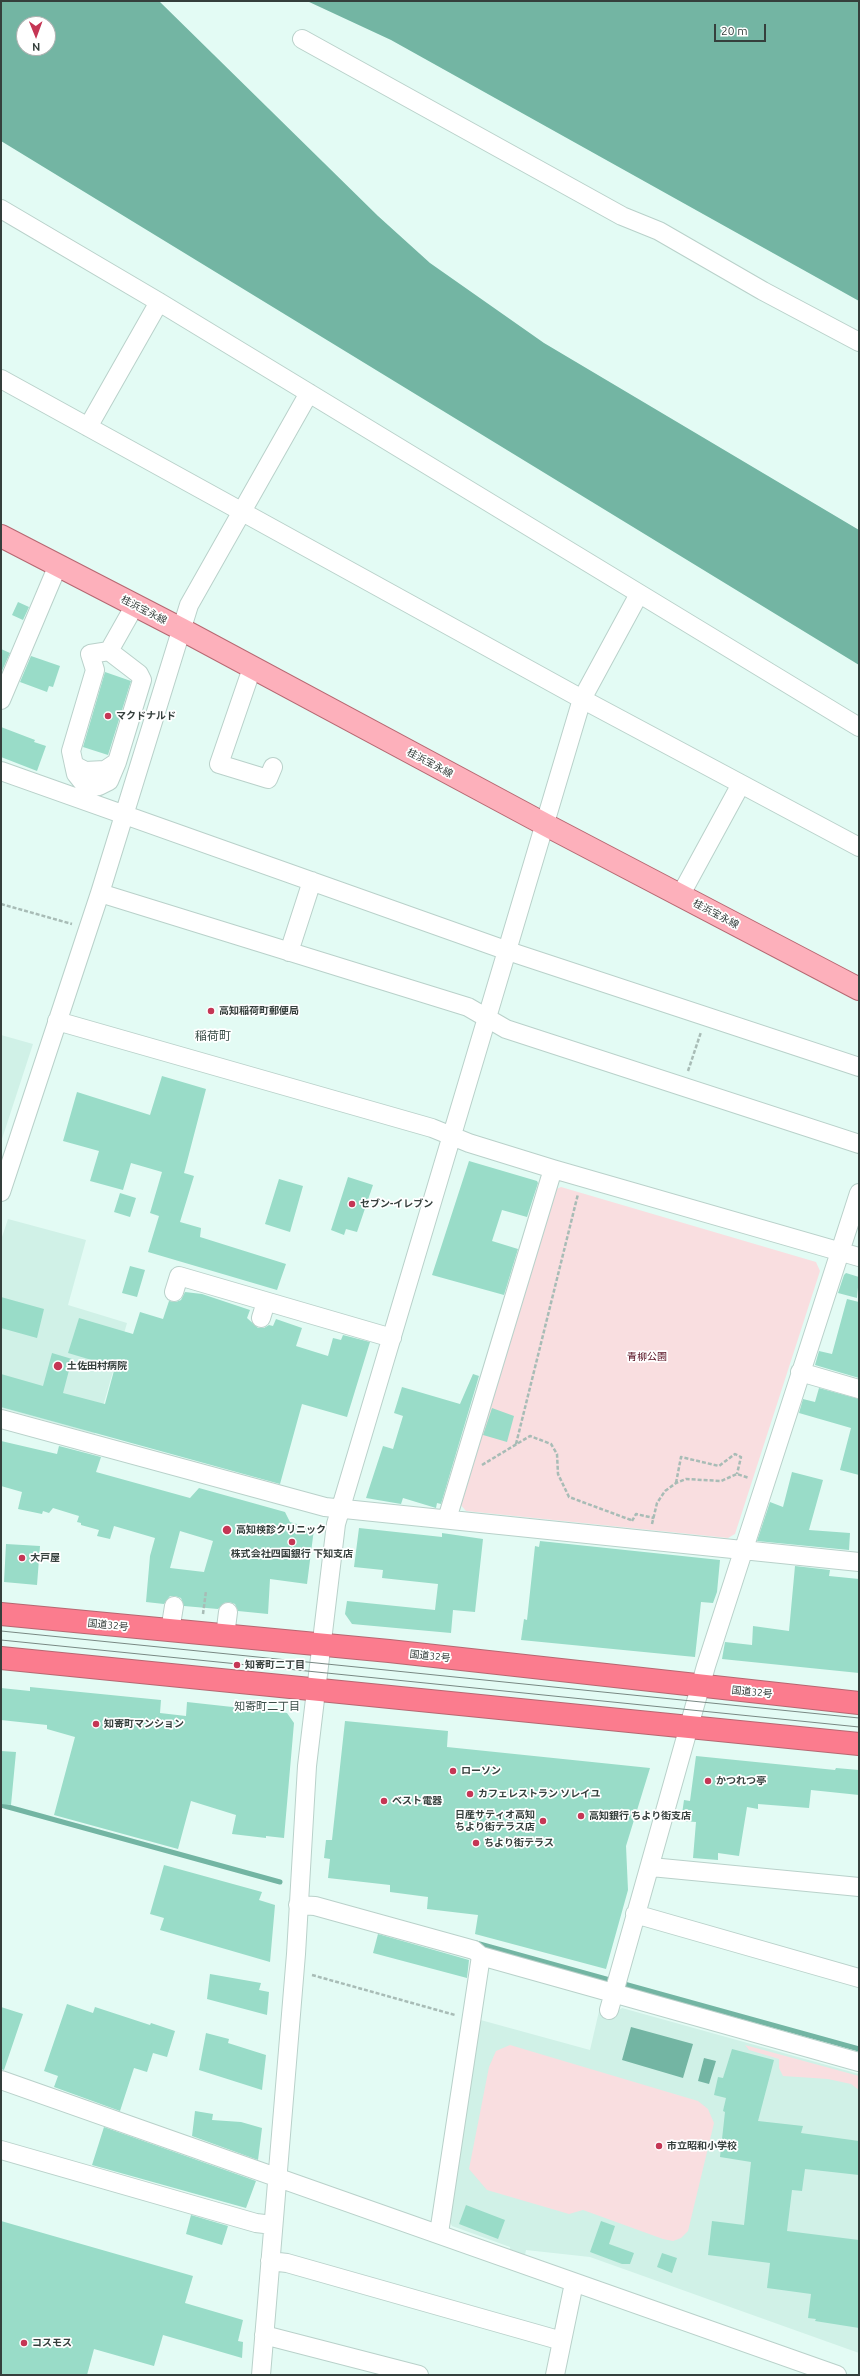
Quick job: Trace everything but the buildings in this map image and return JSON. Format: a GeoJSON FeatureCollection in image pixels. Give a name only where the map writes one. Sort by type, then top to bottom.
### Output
{"type":"FeatureCollection","features":[{"type":"Feature","properties":{"kind":"highway","name":"国道32号"},"geometry":{"type":"LineString","coordinates":[[1,1614],[225,1636],[859,1703]]}},
{"type":"Feature","properties":{"kind":"highway"},"geometry":{"type":"LineString","coordinates":[[1,1658],[316,1691],[859,1744]]}},
{"type":"Feature","properties":{"kind":"main road","name":"桂浜宝永線"},"geometry":{"type":"LineString","coordinates":[[1,536],[181,629],[546,826],[859,989]]}},
{"type":"Feature","properties":{"kind":"street"},"geometry":{"type":"LineString","coordinates":[[302,39],[615,212],[659,231],[763,291],[859,342]]}},
{"type":"Feature","properties":{"kind":"street"},"geometry":{"type":"LineString","coordinates":[[1,210],[159,302],[859,727]]}},
{"type":"Feature","properties":{"kind":"street"},"geometry":{"type":"LineString","coordinates":[[88,427],[159,302]]}},
{"type":"Feature","properties":{"kind":"street"},"geometry":{"type":"LineString","coordinates":[[1,379],[582,699],[859,847]]}},
{"type":"Feature","properties":{"kind":"street"},"geometry":{"type":"LineString","coordinates":[[1,1192],[125,815],[189,605],[309,393]]}},
{"type":"Feature","properties":{"kind":"street"},"geometry":{"type":"LineString","coordinates":[[1,700],[58,566]]}},
{"type":"Feature","properties":{"kind":"street"},"geometry":{"type":"LineString","coordinates":[[261,2375],[298,1905],[307,1766],[336,1524],[546,826],[582,699],[639,594]]}},
{"type":"Feature","properties":{"kind":"street"},"geometry":{"type":"LineString","coordinates":[[109,651],[134,605]]}},
{"type":"Feature","properties":{"kind":"street"},"geometry":{"type":"LineString","coordinates":[[109,651],[139,674],[142,680],[117,762],[101,770],[85,770],[74,765],[72,746],[95,670],[90,654],[109,651]]}},
{"type":"Feature","properties":{"kind":"street"},"geometry":{"type":"LineString","coordinates":[[252,668],[219,764],[268,779],[273,767]]}},
{"type":"Feature","properties":{"kind":"street"},"geometry":{"type":"LineString","coordinates":[[1,771],[508,951],[859,1067]]}},
{"type":"Feature","properties":{"kind":"street"},"geometry":{"type":"LineString","coordinates":[[680,896],[741,784]]}},
{"type":"Feature","properties":{"kind":"street"},"geometry":{"type":"LineString","coordinates":[[289,952],[312,881]]}},
{"type":"Feature","properties":{"kind":"street"},"geometry":{"type":"LineString","coordinates":[[100,893],[468,1006],[506,1029],[859,1144]]}},
{"type":"Feature","properties":{"kind":"street"},"geometry":{"type":"LineString","coordinates":[[57,1021],[432,1128],[553,1169],[859,1257]]}},
{"type":"Feature","properties":{"kind":"street"},"geometry":{"type":"LineString","coordinates":[[447,1520],[553,1169]]}},
{"type":"Feature","properties":{"kind":"street"},"geometry":{"type":"LineString","coordinates":[[611,2002],[635,1914],[651,1867],[700,1686],[839,1251],[859,1193]]}},
{"type":"Feature","properties":{"kind":"street"},"geometry":{"type":"LineString","coordinates":[[174,1292],[179,1276],[264,1310],[392,1338]]}},
{"type":"Feature","properties":{"kind":"street"},"geometry":{"type":"LineString","coordinates":[[800,1372],[859,1389]]}},
{"type":"Feature","properties":{"kind":"street"},"geometry":{"type":"LineString","coordinates":[[1,1419],[229,1489],[325,1507],[859,1562]]}},
{"type":"Feature","properties":{"kind":"street"},"geometry":{"type":"LineString","coordinates":[[170,1631],[174,1606]]}},
{"type":"Feature","properties":{"kind":"street"},"geometry":{"type":"LineString","coordinates":[[225,1636],[228,1612]]}},
{"type":"Feature","properties":{"kind":"street"},"geometry":{"type":"LineString","coordinates":[[651,1867],[859,1887]]}},
{"type":"Feature","properties":{"kind":"street"},"geometry":{"type":"LineString","coordinates":[[298,1905],[315,1906],[474,1950],[481,1956],[611,2002],[859,2062]]}},
{"type":"Feature","properties":{"kind":"street"},"geometry":{"type":"LineString","coordinates":[[635,1914],[859,1978]]}},
{"type":"Feature","properties":{"kind":"street"},"geometry":{"type":"LineString","coordinates":[[439,2234],[481,1956]]}},
{"type":"Feature","properties":{"kind":"street"},"geometry":{"type":"LineString","coordinates":[[1,2080],[837,2375]]}},
{"type":"Feature","properties":{"kind":"street"},"geometry":{"type":"LineString","coordinates":[[1,2150],[256,2223],[273,2225]]}},
{"type":"Feature","properties":{"kind":"street"},"geometry":{"type":"LineString","coordinates":[[270,2262],[287,2264],[562,2341]]}},
{"type":"Feature","properties":{"kind":"street"},"geometry":{"type":"LineString","coordinates":[[555,2375],[574,2283]]}},
{"type":"Feature","properties":{"kind":"street"},"geometry":{"type":"LineString","coordinates":[[264,2335],[419,2375]]}},
{"type":"Feature","properties":{"kind":"path"},"geometry":{"type":"LineString","coordinates":[[1,904],[75,925]]}},
{"type":"Feature","properties":{"kind":"path"},"geometry":{"type":"LineString","coordinates":[[683,1087],[706,1016]]}},
{"type":"Feature","properties":{"kind":"path"},"geometry":{"type":"LineString","coordinates":[[516,1444],[579,1190]]}},
{"type":"Feature","properties":{"kind":"path"},"geometry":{"type":"LineString","coordinates":[[460,1479],[530,1436],[551,1444],[557,1454],[558,1474],[569,1497],[632,1520]]}},
{"type":"Feature","properties":{"kind":"path"},"geometry":{"type":"LineString","coordinates":[[676,1483],[681,1457],[719,1466],[735,1454],[741,1457],[737,1474]]}},
{"type":"Feature","properties":{"kind":"path"},"geometry":{"type":"LineString","coordinates":[[649,1541],[657,1503],[665,1491],[676,1483],[686,1479],[721,1481],[737,1474],[752,1478]]}},
{"type":"Feature","properties":{"kind":"path"},"geometry":{"type":"LineString","coordinates":[[203,1615],[206,1591]]}},
{"type":"Feature","properties":{"kind":"path"},"geometry":{"type":"LineString","coordinates":[[310,1974],[471,2019]]}},
{"type":"Feature","properties":{"kind":"shaded area"},"geometry":{"type":"Polygon","coordinates":[[[1,1],[159,1],[378,216],[430,263],[544,343],[859,530],[859,665],[1,141],[1,1]]]}},
{"type":"Feature","properties":{"kind":"shaded area"},"geometry":{"type":"Polygon","coordinates":[[[307,1],[859,1],[859,301],[391,40],[307,1]]]}},
{"type":"Feature","properties":{"kind":"shaded area"},"geometry":{"type":"Polygon","coordinates":[[[1,1035],[33,1044],[1,1142],[1,1035]]]}},
{"type":"Feature","properties":{"kind":"shaded area","name":"土佐田村病院"},"geometry":{"type":"Polygon","coordinates":[[[8,1219],[86,1240],[68,1305],[127,1323],[95,1434],[1,1408],[1,1240],[8,1219]]]}},
{"type":"Feature","properties":{"kind":"shaded area","name":"市立昭和小学校"},"geometry":{"type":"Polygon","coordinates":[[[600,2007],[616,2012],[622,2008],[859,2074],[859,2353],[590,2257],[526,2250],[525,2255],[510,2250],[510,2247],[452,2226],[448,2218],[477,2019],[590,2050],[600,2007]]]}},
{"type":"Feature","properties":{"kind":"shaded area"},"geometry":{"type":"Polygon","coordinates":[[[631,2027],[693,2044],[683,2078],[622,2060],[631,2027]]]}},
{"type":"Feature","properties":{"kind":"shaded area"},"geometry":{"type":"Polygon","coordinates":[[[704,2058],[716,2061],[709,2084],[698,2081],[704,2058]]]}},
{"type":"Feature","properties":{"kind":"green space","name":"青柳公園"},"geometry":{"type":"Polygon","coordinates":[[[561,1187],[816,1262],[820,1271],[735,1534],[728,1538],[466,1511],[459,1503],[554,1190],[561,1187]]]}},
{"type":"Feature","properties":{"kind":"green space"},"geometry":{"type":"Polygon","coordinates":[[[510,2045],[698,2101],[708,2109],[714,2123],[688,2231],[681,2238],[673,2241],[663,2239],[583,2210],[569,2214],[487,2190],[469,2169],[489,2067],[496,2051],[510,2045]]]}},
{"type":"Feature","properties":{"kind":"green space"},"geometry":{"type":"Polygon","coordinates":[[[745,2045],[859,2076],[859,2090],[851,2084],[828,2079],[783,2076],[779,2068],[779,2059],[749,2050],[745,2045]]]}},
{"type":"Feature","properties":{"kind":"waterway"},"geometry":{"type":"LineString","coordinates":[[1,1805],[280,1882]]}},
{"type":"Feature","properties":{"kind":"waterway"},"geometry":{"type":"LineString","coordinates":[[476,1943],[859,2049]]}},
{"type":"Feature","properties":{"kind":"tram line"},"geometry":{"type":"LineString","coordinates":[[1,1631],[859,1718]]}},
{"type":"Feature","properties":{"kind":"tram line"},"geometry":{"type":"LineString","coordinates":[[1,1640],[859,1727]]}},
{"type":"Feature","properties":{"kind":"place","name":"マクドナルド"},"geometry":{"type":"Point","coordinates":[108,716]}},
{"type":"Feature","properties":{"kind":"place","name":"高知稲荷町郵便局"},"geometry":{"type":"Point","coordinates":[211,1011]}},
{"type":"Feature","properties":{"kind":"place","name":"セブン-イレブン"},"geometry":{"type":"Point","coordinates":[352,1204]}},
{"type":"Feature","properties":{"kind":"place","name":"土佐田村病院"},"geometry":{"type":"Point","coordinates":[58,1366]}},
{"type":"Feature","properties":{"kind":"place","name":"高知検診クリニック"},"geometry":{"type":"Point","coordinates":[227,1530]}},
{"type":"Feature","properties":{"kind":"place","name":"株式会社四国銀行 下知支店"},"geometry":{"type":"Point","coordinates":[292,1542]}},
{"type":"Feature","properties":{"kind":"place","name":"大戸屋"},"geometry":{"type":"Point","coordinates":[22,1558]}},
{"type":"Feature","properties":{"kind":"place","name":"知寄町二丁目"},"geometry":{"type":"Point","coordinates":[237,1665]}},
{"type":"Feature","properties":{"kind":"place","name":"知寄町マンション"},"geometry":{"type":"Point","coordinates":[96,1724]}},
{"type":"Feature","properties":{"kind":"place","name":"ローソン"},"geometry":{"type":"Point","coordinates":[453,1771]}},
{"type":"Feature","properties":{"kind":"place","name":"かつれつ亭"},"geometry":{"type":"Point","coordinates":[708,1781]}},
{"type":"Feature","properties":{"kind":"place","name":"カフェレストラン ソレイユ"},"geometry":{"type":"Point","coordinates":[470,1794]}},
{"type":"Feature","properties":{"kind":"place","name":"ベスト電器"},"geometry":{"type":"Point","coordinates":[384,1801]}},
{"type":"Feature","properties":{"kind":"place","name":"高知銀行 ちより街支店"},"geometry":{"type":"Point","coordinates":[581,1816]}},
{"type":"Feature","properties":{"kind":"place","name":"日産サティオ高知 ちより街テラス店"},"geometry":{"type":"Point","coordinates":[543,1821]}},
{"type":"Feature","properties":{"kind":"place","name":"ちより街テラス"},"geometry":{"type":"Point","coordinates":[476,1843]}},
{"type":"Feature","properties":{"kind":"place","name":"市立昭和小学校"},"geometry":{"type":"Point","coordinates":[659,2146]}},
{"type":"Feature","properties":{"kind":"place","name":"コスモス"},"geometry":{"type":"Point","coordinates":[24,2343]}},
{"type":"Feature","properties":{"kind":"district","name":"稲荷町"},"geometry":{"type":"Point","coordinates":[213,1036]}},
{"type":"Feature","properties":{"kind":"district","name":"知寄町二丁目"},"geometry":{"type":"Point","coordinates":[267,1706]}}]}
